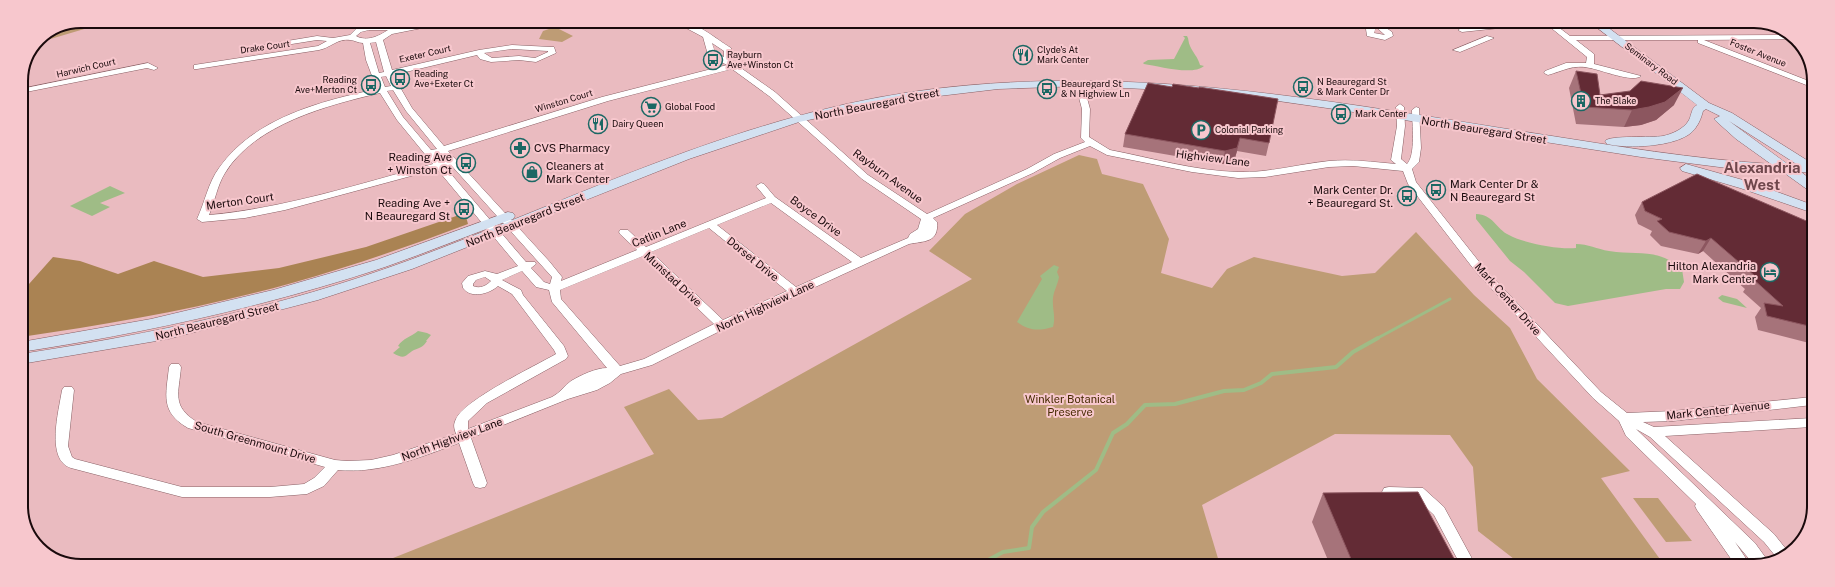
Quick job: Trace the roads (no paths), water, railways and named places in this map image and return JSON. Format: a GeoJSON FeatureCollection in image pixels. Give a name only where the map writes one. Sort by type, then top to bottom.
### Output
{"type":"FeatureCollection","features":[{"type":"Feature","properties":{"kind":"main road","name":"Seminary Road"},"geometry":{"type":"LineString","coordinates":[[1603,28],[1773,159],[1798,162],[1807,177]]}},
{"type":"Feature","properties":{"kind":"main road","name":"North Beauregard Street"},"geometry":{"type":"LineString","coordinates":[[28,358],[136,340],[262,310],[361,281],[491,228],[796,115],[872,94],[992,79],[1061,77],[1146,78],[1207,82],[1400,112]]}},
{"type":"Feature","properties":{"kind":"main road","name":"North Beauregard Street"},"geometry":{"type":"LineString","coordinates":[[796,115],[928,93],[1007,86],[1079,83],[1156,86],[1223,91],[1416,114],[1610,145],[1703,162],[1798,162]]}},
{"type":"Feature","properties":{"kind":"main road"},"geometry":{"type":"LineString","coordinates":[[1610,145],[1678,136],[1693,127],[1698,117],[1698,109],[1709,109],[1798,162]]}},
{"type":"Feature","properties":{"kind":"main road"},"geometry":{"type":"LineString","coordinates":[[1610,145],[1723,178],[1807,208]]}},
{"type":"Feature","properties":{"kind":"main road","name":"North Beauregard Street"},"geometry":{"type":"LineString","coordinates":[[1610,145],[1773,159]]}},
{"type":"Feature","properties":{"kind":"main road","name":"North Beauregard Street"},"geometry":{"type":"LineString","coordinates":[[28,346],[145,326],[262,298],[369,267],[491,228]]}},
{"type":"Feature","properties":{"kind":"street"},"geometry":{"type":"LineString","coordinates":[[368,28],[355,33],[352,37],[357,40],[366,41],[379,39],[393,28]]}},
{"type":"Feature","properties":{"kind":"street"},"geometry":{"type":"LineString","coordinates":[[382,28],[389,30],[405,28]]}},
{"type":"Feature","properties":{"kind":"street"},"geometry":{"type":"LineString","coordinates":[[694,28],[728,50],[730,63]]}},
{"type":"Feature","properties":{"kind":"street"},"geometry":{"type":"LineString","coordinates":[[1460,28],[1477,42]]}},
{"type":"Feature","properties":{"kind":"street"},"geometry":{"type":"LineString","coordinates":[[1462,30],[1481,28]]}},
{"type":"Feature","properties":{"kind":"street"},"geometry":{"type":"LineString","coordinates":[[1555,28],[1592,56],[1590,65]]}},
{"type":"Feature","properties":{"kind":"street","name":"Drake Court"},"geometry":{"type":"LineString","coordinates":[[257,48],[317,38],[333,40],[352,37]]}},
{"type":"Feature","properties":{"kind":"street","name":"Rayburn Avenue"},"geometry":{"type":"LineString","coordinates":[[707,37],[710,53],[730,63],[772,94],[865,176],[926,218]]}},
{"type":"Feature","properties":{"kind":"street"},"geometry":{"type":"LineString","coordinates":[[1569,38],[1783,37]]}},
{"type":"Feature","properties":{"kind":"street"},"geometry":{"type":"LineString","coordinates":[[1457,50],[1490,38]]}},
{"type":"Feature","properties":{"kind":"street","name":"Foster Avenue"},"geometry":{"type":"LineString","coordinates":[[1695,38],[1807,83]]}},
{"type":"Feature","properties":{"kind":"street"},"geometry":{"type":"LineString","coordinates":[[379,39],[381,53],[388,74],[408,108],[442,150],[556,278],[554,288],[556,300],[617,371]]}},
{"type":"Feature","properties":{"kind":"street","name":"Drake Court"},"geometry":{"type":"LineString","coordinates":[[197,67],[319,48],[326,46],[333,40]]}},
{"type":"Feature","properties":{"kind":"street"},"geometry":{"type":"LineString","coordinates":[[366,41],[370,60],[382,90],[400,118],[524,267],[540,284],[554,288]]}},
{"type":"Feature","properties":{"kind":"street","name":"Exeter Court"},"geometry":{"type":"LineString","coordinates":[[376,76],[479,52],[512,47],[551,49],[552,53],[536,60],[513,58],[491,60],[483,57],[479,52]]}},
{"type":"Feature","properties":{"kind":"street","name":"Winston Court"},"geometry":{"type":"LineString","coordinates":[[429,154],[605,99],[707,72],[730,63]]}},
{"type":"Feature","properties":{"kind":"street","name":"Harwich Court"},"geometry":{"type":"LineString","coordinates":[[28,90],[148,65],[154,68]]}},
{"type":"Feature","properties":{"kind":"street"},"geometry":{"type":"LineString","coordinates":[[1548,73],[1566,65],[1590,65],[1611,72],[1637,76]]}},
{"type":"Feature","properties":{"kind":"street"},"geometry":{"type":"LineString","coordinates":[[926,218],[1030,171],[1057,156],[1091,143],[1086,138],[1086,109],[1079,83]]}},
{"type":"Feature","properties":{"kind":"street","name":"Merton Court"},"geometry":{"type":"LineString","coordinates":[[395,87],[320,106],[279,123],[253,139],[230,160],[222,170],[202,219],[245,215],[285,207],[453,162]]}},
{"type":"Feature","properties":{"kind":"street","name":"Mark Center Drive"},"geometry":{"type":"LineString","coordinates":[[1400,112],[1396,160],[1407,169],[1411,182],[1480,270],[1597,395],[1624,418],[1653,432],[1769,538],[1780,552]]}},
{"type":"Feature","properties":{"kind":"street"},"geometry":{"type":"LineString","coordinates":[[1407,169],[1414,162],[1417,148],[1416,114]]}},
{"type":"Feature","properties":{"kind":"street","name":"Highview Lane"},"geometry":{"type":"LineString","coordinates":[[1091,143],[1107,152],[1129,158],[1238,175],[1265,174],[1329,164],[1353,163],[1407,169]]}},
{"type":"Feature","properties":{"kind":"street","name":"Boyce Drive"},"geometry":{"type":"LineString","coordinates":[[761,186],[772,199],[859,262]]}},
{"type":"Feature","properties":{"kind":"street","name":"Catlin Lane"},"geometry":{"type":"LineString","coordinates":[[554,288],[772,199]]}},
{"type":"Feature","properties":{"kind":"street","name":"North Highview Lane"},"geometry":{"type":"LineString","coordinates":[[335,465],[349,467],[376,465],[464,436],[564,396],[581,392],[609,379],[617,371],[648,362],[722,325],[859,262],[912,240],[925,239],[932,233],[932,222],[926,218]]}},
{"type":"Feature","properties":{"kind":"street","name":"Dorset Drive"},"geometry":{"type":"LineString","coordinates":[[711,225],[795,292]]}},
{"type":"Feature","properties":{"kind":"street","name":"Munstad Drive"},"geometry":{"type":"LineString","coordinates":[[624,232],[722,325]]}},
{"type":"Feature","properties":{"kind":"street"},"geometry":{"type":"LineString","coordinates":[[480,483],[460,426],[462,420],[483,400],[562,356],[560,349],[518,296],[512,297],[494,282],[541,260]]}},
{"type":"Feature","properties":{"kind":"street","name":"South Greenmount Drive"},"geometry":{"type":"LineString","coordinates":[[176,367],[172,406],[181,420],[226,435],[335,465]]}},
{"type":"Feature","properties":{"kind":"street"},"geometry":{"type":"LineString","coordinates":[[68,390],[61,446],[67,460],[71,463],[182,492],[270,492],[307,489],[318,482],[335,465]]}},
{"type":"Feature","properties":{"kind":"street","name":"Mark Center Avenue"},"geometry":{"type":"LineString","coordinates":[[1624,418],[1673,416],[1807,402]]}},
{"type":"Feature","properties":{"kind":"street","name":"Mark Center Drive"},"geometry":{"type":"LineString","coordinates":[[1624,418],[1631,433],[1750,547],[1759,559]]}},
{"type":"Feature","properties":{"kind":"street","name":"Mark Center Avenue"},"geometry":{"type":"LineString","coordinates":[[1631,433],[1807,422]]}},
{"type":"Feature","properties":{"kind":"street"},"geometry":{"type":"LineString","coordinates":[[1389,492],[1418,492],[1439,511],[1465,559]]}},
{"type":"Feature","properties":{"kind":"street","name":"Mark Center Drive"},"geometry":{"type":"LineString","coordinates":[[1696,495],[1710,520],[1739,559]]}},
{"type":"Feature","properties":{"kind":"waterway"},"geometry":{"type":"LineString","coordinates":[[1376,339],[1450,299]]}},
{"type":"Feature","properties":{"kind":"waterway"},"geometry":{"type":"LineString","coordinates":[[990,559],[1003,552],[1029,548],[1032,527],[1043,512],[1096,470],[1113,433],[1127,424],[1145,405],[1175,404],[1224,391],[1244,390],[1261,383],[1272,374],[1336,367],[1353,352],[1378,338]]}},
{"type":"Feature","properties":{"kind":"place","name":"Clyde's At Mark Center"},"geometry":{"type":"Point","coordinates":[1023,55]}},
{"type":"Feature","properties":{"kind":"place","name":"Rayburn Ave+Winston Ct"},"geometry":{"type":"Point","coordinates":[713,60]}},
{"type":"Feature","properties":{"kind":"place","name":"Reading Ave+Exeter Ct"},"geometry":{"type":"Point","coordinates":[400,79]}},
{"type":"Feature","properties":{"kind":"place","name":"Reading Ave+Merton Ct"},"geometry":{"type":"Point","coordinates":[371,85]}},
{"type":"Feature","properties":{"kind":"place","name":"N Beauregard St & Mark Center Dr"},"geometry":{"type":"Point","coordinates":[1303,87]}},
{"type":"Feature","properties":{"kind":"place","name":"Beauregard St & N Highview Ln"},"geometry":{"type":"Point","coordinates":[1047,89]}},
{"type":"Feature","properties":{"kind":"place","name":"The Blake"},"geometry":{"type":"Point","coordinates":[1581,101]}},
{"type":"Feature","properties":{"kind":"place","name":"Global Food"},"geometry":{"type":"Point","coordinates":[651,107]}},
{"type":"Feature","properties":{"kind":"place","name":"Mark Center"},"geometry":{"type":"Point","coordinates":[1341,114]}},
{"type":"Feature","properties":{"kind":"place","name":"Dairy Queen"},"geometry":{"type":"Point","coordinates":[598,124]}},
{"type":"Feature","properties":{"kind":"place","name":"Colonial Parking"},"geometry":{"type":"Point","coordinates":[1201,130]}},
{"type":"Feature","properties":{"kind":"place","name":"CVS Pharmacy"},"geometry":{"type":"Point","coordinates":[520,148]}},
{"type":"Feature","properties":{"kind":"place","name":"Reading Ave + Winston Ct"},"geometry":{"type":"Point","coordinates":[466,163]}},
{"type":"Feature","properties":{"kind":"place","name":"Cleaners at Mark Center"},"geometry":{"type":"Point","coordinates":[532,172]}},
{"type":"Feature","properties":{"kind":"place","name":"Mark Center Dr & N Beauregard St"},"geometry":{"type":"Point","coordinates":[1436,190]}},
{"type":"Feature","properties":{"kind":"place","name":"Mark Center Dr. + Beauregard St."},"geometry":{"type":"Point","coordinates":[1407,196]}},
{"type":"Feature","properties":{"kind":"place","name":"Reading Ave + N Beauregard St"},"geometry":{"type":"Point","coordinates":[464,209]}},
{"type":"Feature","properties":{"kind":"place","name":"Hilton Alexandria Mark Center"},"geometry":{"type":"Point","coordinates":[1770,272]}},
{"type":"Feature","properties":{"kind":"district","name":"Alexandria West"},"geometry":{"type":"Point","coordinates":[1762,176]}},
{"type":"Feature","properties":{"kind":"park label","name":"Winkler Botanical Preserve"},"geometry":{"type":"Point","coordinates":[1070,405]}}]}
